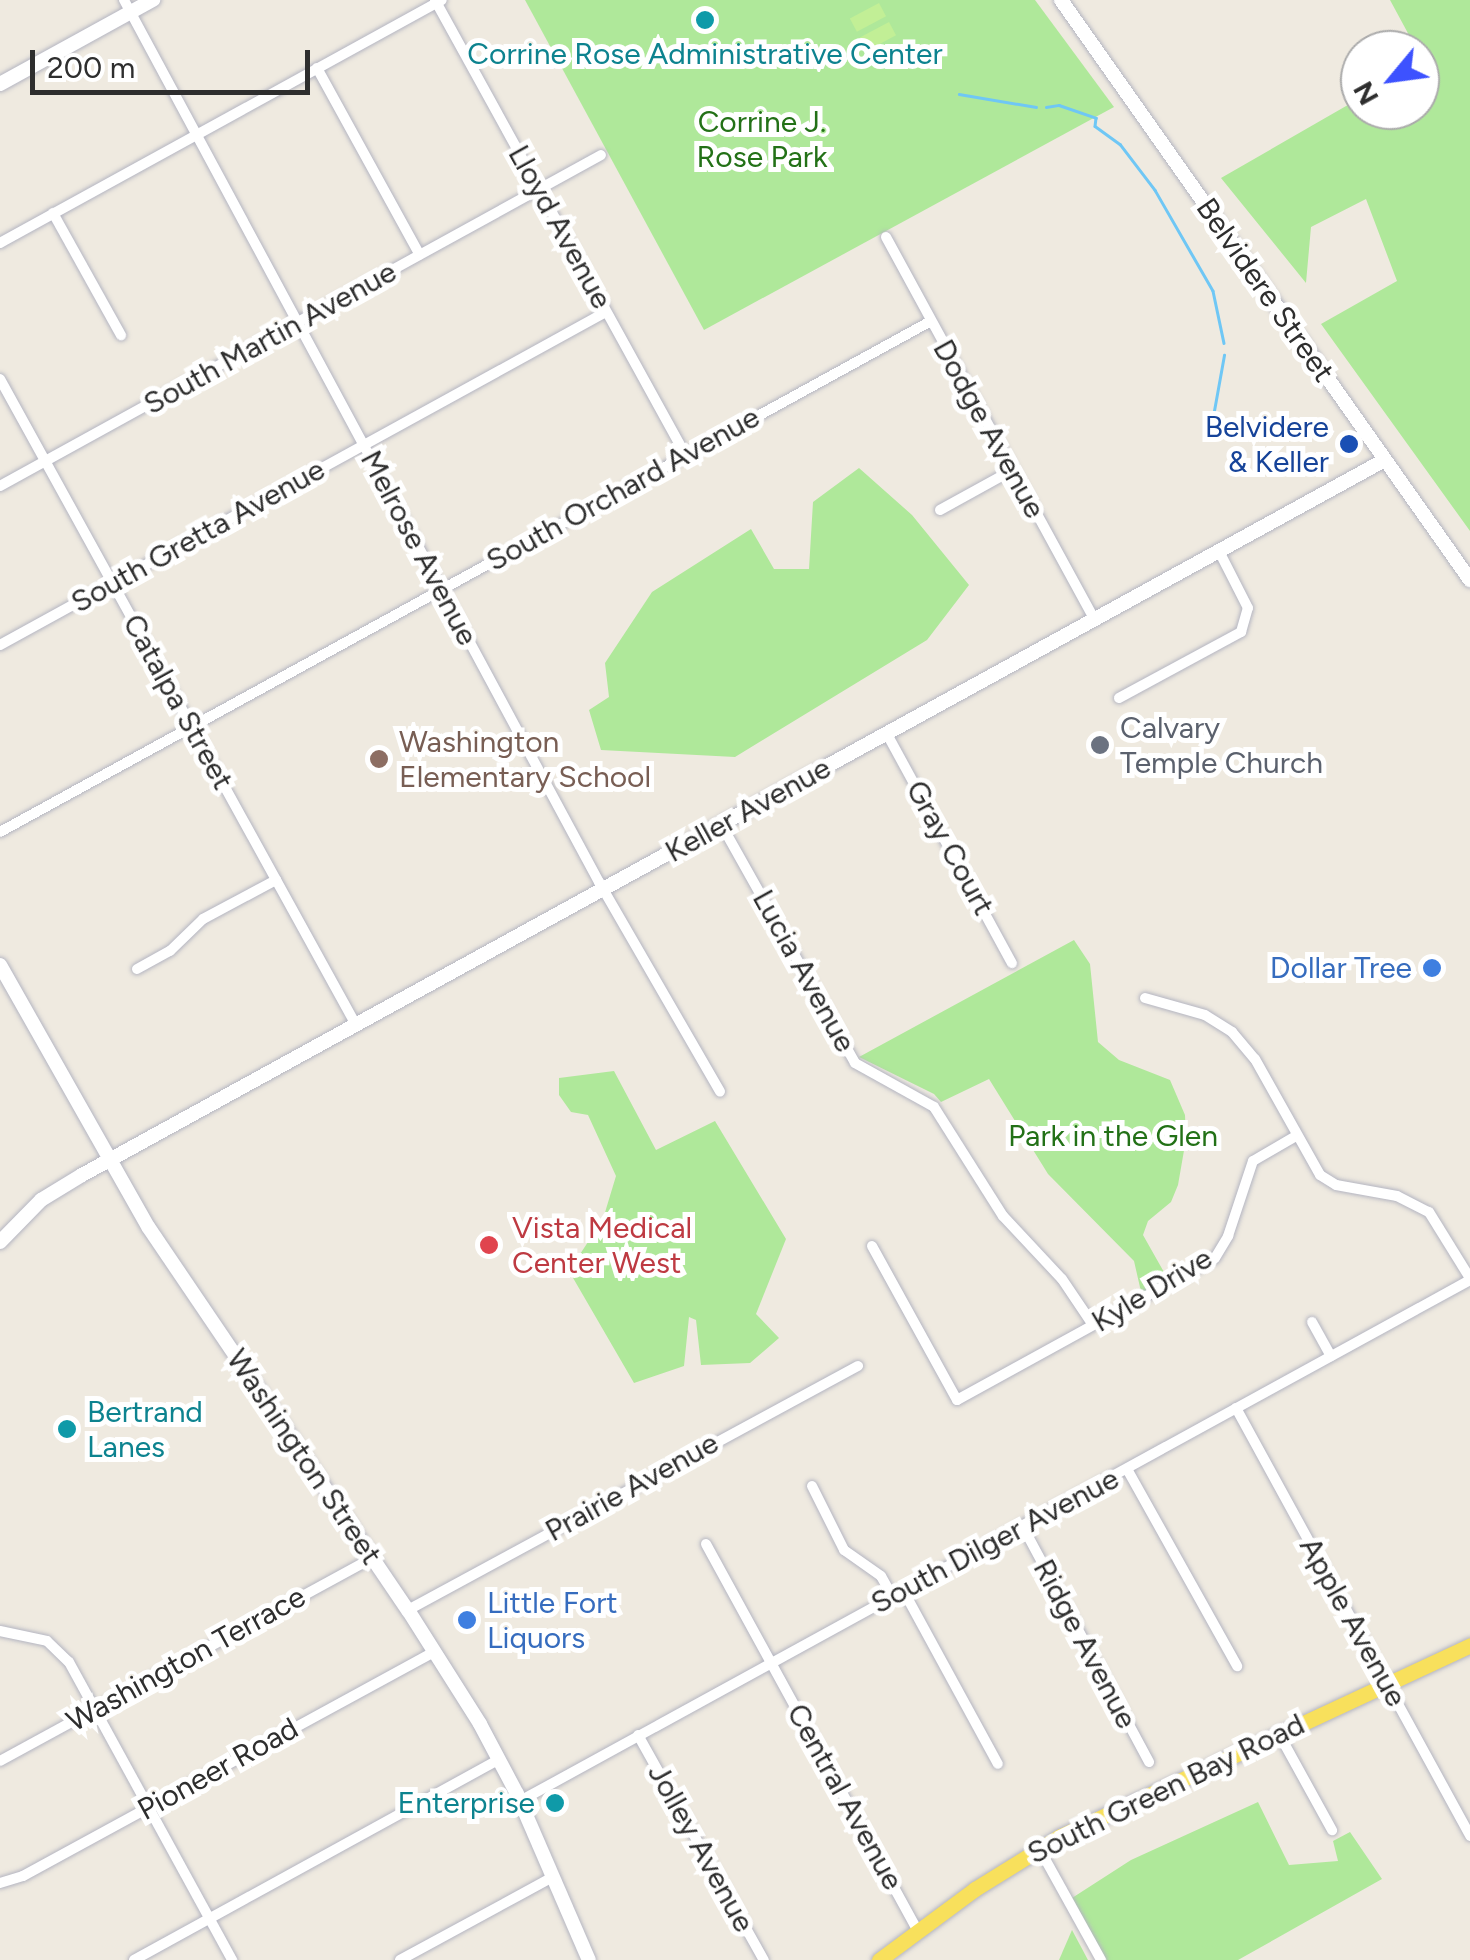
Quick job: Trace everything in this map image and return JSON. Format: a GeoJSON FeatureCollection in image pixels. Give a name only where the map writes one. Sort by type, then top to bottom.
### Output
{"type":"FeatureCollection","features":[{"type":"Feature","properties":{"kind":"main road"},"geometry":{"type":"LineString","coordinates":[[0,84],[128,6],[153,0]]}},
{"type":"Feature","properties":{"kind":"main road","name":"Belvidere Street"},"geometry":{"type":"LineString","coordinates":[[1061,0],[1470,580]]}},
{"type":"Feature","properties":{"kind":"main road","name":"Keller Avenue"},"geometry":{"type":"LineString","coordinates":[[0,1242],[41,1200],[110,1160],[1385,460]]}},
{"type":"Feature","properties":{"kind":"main road","name":"Washington Street"},"geometry":{"type":"LineString","coordinates":[[0,966],[149,1228],[435,1651],[520,1800],[589,1960]]}},
{"type":"Feature","properties":{"kind":"main road","name":"South Green Bay Road"},"geometry":{"type":"LineString","coordinates":[[879,1960],[1040,1848],[1470,1645]]}},
{"type":"Feature","properties":{"kind":"street"},"geometry":{"type":"LineString","coordinates":[[0,243],[438,1]]}},
{"type":"Feature","properties":{"kind":"street","name":"Lloyd Avenue"},"geometry":{"type":"LineString","coordinates":[[438,1],[685,454]]}},
{"type":"Feature","properties":{"kind":"street","name":"Melrose Avenue"},"geometry":{"type":"LineString","coordinates":[[128,6],[603,889],[720,1092]]}},
{"type":"Feature","properties":{"kind":"street"},"geometry":{"type":"LineString","coordinates":[[317,68],[420,255]]}},
{"type":"Feature","properties":{"kind":"street","name":"South Martin Avenue"},"geometry":{"type":"LineString","coordinates":[[0,486],[601,156]]}},
{"type":"Feature","properties":{"kind":"street"},"geometry":{"type":"LineString","coordinates":[[53,213],[121,336]]}},
{"type":"Feature","properties":{"kind":"street","name":"Dodge Avenue"},"geometry":{"type":"LineString","coordinates":[[886,237],[1095,620]]}},
{"type":"Feature","properties":{"kind":"street","name":"South Gretta Avenue"},"geometry":{"type":"LineString","coordinates":[[0,645],[606,312]]}},
{"type":"Feature","properties":{"kind":"street","name":"South Orchard Avenue"},"geometry":{"type":"LineString","coordinates":[[0,832],[931,321]]}},
{"type":"Feature","properties":{"kind":"street","name":"Catalpa Street"},"geometry":{"type":"LineString","coordinates":[[0,379],[356,1025]]}},
{"type":"Feature","properties":{"kind":"street"},"geometry":{"type":"LineString","coordinates":[[940,510],[1011,471]]}},
{"type":"Feature","properties":{"kind":"street"},"geometry":{"type":"LineString","coordinates":[[1119,698],[1241,632],[1248,608],[1219,551]]}},
{"type":"Feature","properties":{"kind":"street","name":"Gray Court"},"geometry":{"type":"LineString","coordinates":[[887,734],[1012,963]]}},
{"type":"Feature","properties":{"kind":"street","name":"Lucia Avenue"},"geometry":{"type":"LineString","coordinates":[[722,824],[855,1064],[934,1106],[1003,1216],[1062,1279],[1093,1326]]}},
{"type":"Feature","properties":{"kind":"street"},"geometry":{"type":"LineString","coordinates":[[137,970],[170,952],[203,918],[276,880]]}},
{"type":"Feature","properties":{"kind":"street"},"geometry":{"type":"LineString","coordinates":[[1146,998],[1205,1015],[1232,1032],[1255,1059],[1296,1136],[1326,1181],[1396,1196],[1429,1212],[1470,1279]]}},
{"type":"Feature","properties":{"kind":"street","name":"Kyle Drive"},"geometry":{"type":"LineString","coordinates":[[872,1246],[956,1405],[1214,1258],[1228,1236],[1252,1161],[1296,1136]]}},
{"type":"Feature","properties":{"kind":"street","name":"South Dilger Avenue"},"geometry":{"type":"LineString","coordinates":[[520,1800],[1470,1279]]}},
{"type":"Feature","properties":{"kind":"street"},"geometry":{"type":"LineString","coordinates":[[1312,1322],[1331,1356]]}},
{"type":"Feature","properties":{"kind":"street","name":"Prairie Avenue"},"geometry":{"type":"LineString","coordinates":[[408,1610],[858,1366]]}},
{"type":"Feature","properties":{"kind":"street","name":"Apple Avenue"},"geometry":{"type":"LineString","coordinates":[[1236,1408],[1470,1836]]}},
{"type":"Feature","properties":{"kind":"street"},"geometry":{"type":"LineString","coordinates":[[1127,1469],[1237,1666]]}},
{"type":"Feature","properties":{"kind":"street"},"geometry":{"type":"LineString","coordinates":[[812,1486],[844,1550],[880,1576],[892,1596]]}},
{"type":"Feature","properties":{"kind":"street","name":"Ridge Avenue"},"geometry":{"type":"LineString","coordinates":[[1022,1525],[1149,1762]]}},
{"type":"Feature","properties":{"kind":"street","name":"Central Avenue"},"geometry":{"type":"LineString","coordinates":[[706,1544],[918,1930]]}},
{"type":"Feature","properties":{"kind":"street","name":"Washington Terrace"},"geometry":{"type":"LineString","coordinates":[[0,1760],[373,1558]]}},
{"type":"Feature","properties":{"kind":"street"},"geometry":{"type":"LineString","coordinates":[[904,1590],[998,1764]]}},
{"type":"Feature","properties":{"kind":"street"},"geometry":{"type":"LineString","coordinates":[[0,1631],[57,1648],[95,1709],[232,1960]]}},
{"type":"Feature","properties":{"kind":"street","name":"Pioneer Road"},"geometry":{"type":"LineString","coordinates":[[0,1883],[23,1876],[435,1651]]}},
{"type":"Feature","properties":{"kind":"street"},"geometry":{"type":"LineString","coordinates":[[1279,1734],[1332,1830]]}},
{"type":"Feature","properties":{"kind":"street","name":"Jolley Avenue"},"geometry":{"type":"LineString","coordinates":[[638,1735],[764,1960]]}},
{"type":"Feature","properties":{"kind":"street"},"geometry":{"type":"LineString","coordinates":[[134,1960],[498,1760]]}},
{"type":"Feature","properties":{"kind":"street"},"geometry":{"type":"LineString","coordinates":[[1040,1848],[1101,1960]]}},
{"type":"Feature","properties":{"kind":"street"},"geometry":{"type":"LineString","coordinates":[[400,1960],[553,1877]]}},
{"type":"Feature","properties":{"kind":"green space","name":"Corrine J. Rose Park"},"geometry":{"type":"Polygon","coordinates":[[[525,0],[1035,0],[1114,107],[704,330],[525,0]]]}},
{"type":"Feature","properties":{"kind":"green space"},"geometry":{"type":"Polygon","coordinates":[[[1390,0],[1470,0],[1470,531],[1321,324],[1397,281],[1366,199],[1311,227],[1306,283],[1221,178],[1340,110],[1340,130],[1440,130],[1440,30],[1406,30],[1390,0]]]}},
{"type":"Feature","properties":{"kind":"green space"},"geometry":{"type":"Polygon","coordinates":[[[879,3],[886,16],[857,32],[850,18],[879,3]]]}},
{"type":"Feature","properties":{"kind":"green space"},"geometry":{"type":"Polygon","coordinates":[[[889,22],[896,35],[867,51],[860,37],[889,22]]]}},
{"type":"Feature","properties":{"kind":"green space"},"geometry":{"type":"Polygon","coordinates":[[[859,468],[912,515],[969,585],[927,640],[735,757],[601,750],[589,710],[609,697],[605,663],[652,592],[751,529],[774,569],[809,569],[813,502],[859,468]]]}},
{"type":"Feature","properties":{"kind":"green space","name":"Park in the Glen"},"geometry":{"type":"Polygon","coordinates":[[[1074,940],[1090,964],[1098,1042],[1119,1060],[1170,1080],[1185,1115],[1186,1139],[1178,1185],[1171,1202],[1148,1221],[1143,1235],[1169,1281],[1142,1296],[1134,1261],[1048,1174],[989,1079],[941,1102],[934,1094],[859,1057],[1074,940]]]}},
{"type":"Feature","properties":{"kind":"green space"},"geometry":{"type":"Polygon","coordinates":[[[614,1071],[656,1150],[715,1121],[786,1239],[756,1314],[779,1338],[750,1363],[701,1365],[696,1320],[689,1317],[684,1366],[634,1383],[569,1271],[603,1219],[616,1176],[588,1115],[571,1112],[559,1095],[559,1078],[614,1071]]]}},
{"type":"Feature","properties":{"kind":"green space"},"geometry":{"type":"Polygon","coordinates":[[[1258,1802],[1289,1865],[1338,1861],[1333,1841],[1350,1832],[1382,1879],[1238,1960],[1106,1960],[1072,1898],[1131,1860],[1258,1802]]]}},
{"type":"Feature","properties":{"kind":"green space"},"geometry":{"type":"Polygon","coordinates":[[[1072,1930],[1088,1960],[1059,1960],[1072,1930]]]}},
{"type":"Feature","properties":{"kind":"waterway"},"geometry":{"type":"LineString","coordinates":[[959,94],[1036,107]]}},
{"type":"Feature","properties":{"kind":"waterway"},"geometry":{"type":"LineString","coordinates":[[1046,107],[1059,105],[1096,118],[1095,126],[1120,144],[1155,190],[1213,291],[1224,343]]}},
{"type":"Feature","properties":{"kind":"waterway"},"geometry":{"type":"LineString","coordinates":[[1210,433],[1224,355]]}},
{"type":"Feature","properties":{"kind":"place","name":"Corrine Rose Administrative Center"},"geometry":{"type":"Point","coordinates":[705,20]}},
{"type":"Feature","properties":{"kind":"place","name":"Belvidere & Keller"},"geometry":{"type":"Point","coordinates":[1349,444]}},
{"type":"Feature","properties":{"kind":"place","name":"Calvary Temple Church"},"geometry":{"type":"Point","coordinates":[1100,745]}},
{"type":"Feature","properties":{"kind":"place","name":"Washington Elementary School"},"geometry":{"type":"Point","coordinates":[379,759]}},
{"type":"Feature","properties":{"kind":"place","name":"Dollar Tree"},"geometry":{"type":"Point","coordinates":[1432,968]}},
{"type":"Feature","properties":{"kind":"place","name":"Vista Medical Center West"},"geometry":{"type":"Point","coordinates":[489,1245]}},
{"type":"Feature","properties":{"kind":"place","name":"Bertrand Lanes"},"geometry":{"type":"Point","coordinates":[67,1429]}},
{"type":"Feature","properties":{"kind":"place","name":"Little Fort Liquors"},"geometry":{"type":"Point","coordinates":[467,1620]}},
{"type":"Feature","properties":{"kind":"place","name":"Enterprise"},"geometry":{"type":"Point","coordinates":[555,1803]}}]}
